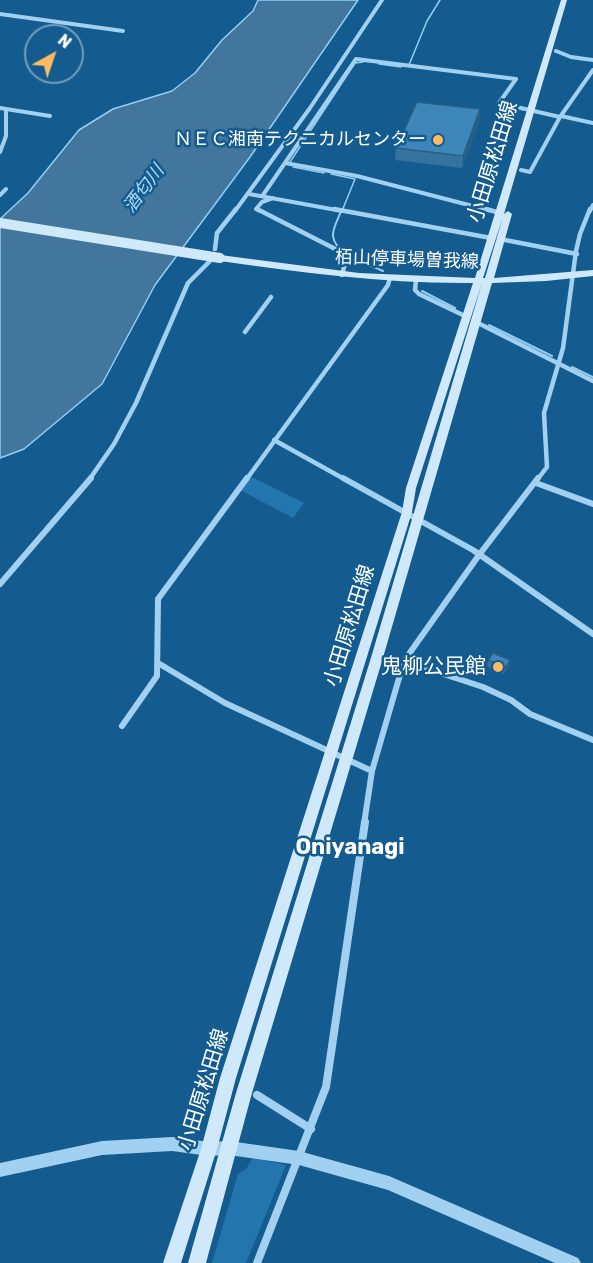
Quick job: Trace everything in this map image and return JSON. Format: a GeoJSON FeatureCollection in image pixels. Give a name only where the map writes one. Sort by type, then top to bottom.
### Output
{"type":"FeatureCollection","features":[{"type":"Feature","properties":{"kind":"main road","name":"小田原松田線"},"geometry":{"type":"LineString","coordinates":[[197,1263],[339,756],[412,516],[411,488],[472,319],[496,239],[521,170],[534,111],[564,0]]}},
{"type":"Feature","properties":{"kind":"main road","name":"小田原松田線"},"geometry":{"type":"LineString","coordinates":[[496,239],[500,213],[556,51],[571,0]]}},
{"type":"Feature","properties":{"kind":"main road","name":"栢山停車場曽我線"},"geometry":{"type":"LineString","coordinates":[[0,223],[342,275],[413,280],[483,280],[593,273]]}},
{"type":"Feature","properties":{"kind":"main road","name":"小田原松田線"},"geometry":{"type":"LineString","coordinates":[[172,1263],[209,1149],[228,1078],[339,756]]}},
{"type":"Feature","properties":{"kind":"street"},"geometry":{"type":"LineString","coordinates":[[0,584],[56,521],[100,465],[141,393],[186,285],[215,256],[217,233],[249,194],[310,108],[382,0]]}},
{"type":"Feature","properties":{"kind":"street"},"geometry":{"type":"LineString","coordinates":[[0,14],[123,32]]}},
{"type":"Feature","properties":{"kind":"street"},"geometry":{"type":"LineString","coordinates":[[556,51],[570,57],[593,60]]}},
{"type":"Feature","properties":{"kind":"street"},"geometry":{"type":"LineString","coordinates":[[263,195],[279,176],[285,163],[356,59],[516,78],[499,103],[593,123]]}},
{"type":"Feature","properties":{"kind":"street"},"geometry":{"type":"LineString","coordinates":[[521,170],[530,172],[560,116],[593,70]]}},
{"type":"Feature","properties":{"kind":"street"},"geometry":{"type":"LineString","coordinates":[[0,108],[50,116]]}},
{"type":"Feature","properties":{"kind":"street"},"geometry":{"type":"LineString","coordinates":[[0,152],[6,109]]}},
{"type":"Feature","properties":{"kind":"street"},"geometry":{"type":"LineString","coordinates":[[285,163],[328,173],[357,176],[500,213]]}},
{"type":"Feature","properties":{"kind":"street"},"geometry":{"type":"LineString","coordinates":[[0,195],[6,189]]}},
{"type":"Feature","properties":{"kind":"street"},"geometry":{"type":"LineString","coordinates":[[249,194],[277,197],[577,254]]}},
{"type":"Feature","properties":{"kind":"street"},"geometry":{"type":"LineString","coordinates":[[277,197],[265,200],[256,209],[347,255],[342,275]]}},
{"type":"Feature","properties":{"kind":"street"},"geometry":{"type":"LineString","coordinates":[[257,1263],[326,1087],[372,771],[405,661],[479,555],[548,467],[549,453],[543,415],[560,365],[572,276],[587,213],[593,205]]}},
{"type":"Feature","properties":{"kind":"street"},"geometry":{"type":"LineString","coordinates":[[122,726],[157,676],[158,599],[365,317],[391,278]]}},
{"type":"Feature","properties":{"kind":"street"},"geometry":{"type":"LineString","coordinates":[[413,280],[415,290],[419,294],[593,381]]}},
{"type":"Feature","properties":{"kind":"street"},"geometry":{"type":"LineString","coordinates":[[245,332],[271,297]]}},
{"type":"Feature","properties":{"kind":"street"},"geometry":{"type":"LineString","coordinates":[[274,440],[479,555],[593,634]]}},
{"type":"Feature","properties":{"kind":"street"},"geometry":{"type":"LineString","coordinates":[[536,483],[593,504]]}},
{"type":"Feature","properties":{"kind":"street"},"geometry":{"type":"LineString","coordinates":[[405,661],[490,690],[510,699],[520,709],[530,714],[593,740]]}},
{"type":"Feature","properties":{"kind":"street"},"geometry":{"type":"LineString","coordinates":[[158,663],[225,703],[372,771]]}},
{"type":"Feature","properties":{"kind":"street"},"geometry":{"type":"LineString","coordinates":[[256,1095],[311,1129]]}},
{"type":"Feature","properties":{"kind":"street"},"geometry":{"type":"LineString","coordinates":[[0,1170],[27,1162],[102,1148],[172,1144],[209,1149],[229,1148],[299,1158],[389,1183],[573,1263]]}},
{"type":"Feature","properties":{"kind":"shaded area"},"geometry":{"type":"Polygon","coordinates":[[[250,476],[304,503],[293,518],[240,490],[250,476]]]}},
{"type":"Feature","properties":{"kind":"shaded area"},"geometry":{"type":"Polygon","coordinates":[[[253,1158],[286,1165],[246,1263],[212,1263],[238,1174],[246,1169],[253,1158]]]}},
{"type":"Feature","properties":{"kind":"water","name":"酒匂川"},"geometry":{"type":"Polygon","coordinates":[[[258,0],[358,0],[250,157],[155,285],[102,384],[24,449],[0,458],[0,219],[28,193],[79,130],[113,109],[172,91],[195,73],[222,40],[253,11],[258,0]]]}},
{"type":"Feature","properties":{"kind":"building","name":"ＮＥＣ湘南テクニカルセンター"},"geometry":{"type":"Polygon","coordinates":[[[417,102],[480,109],[463,156],[396,148],[417,102]]]}},
{"type":"Feature","properties":{"kind":"building"},"geometry":{"type":"Polygon","coordinates":[[[493,653],[510,660],[506,667],[488,660],[493,653]]]}},
{"type":"Feature","properties":{"kind":"waterway"},"geometry":{"type":"LineString","coordinates":[[409,65],[427,21],[440,0]]}},
{"type":"Feature","properties":{"kind":"waterway"},"geometry":{"type":"LineString","coordinates":[[290,162],[355,63],[363,62]]}},
{"type":"Feature","properties":{"kind":"waterway"},"geometry":{"type":"LineString","coordinates":[[379,64],[401,67]]}},
{"type":"Feature","properties":{"kind":"waterway"},"geometry":{"type":"LineString","coordinates":[[293,167],[324,173]]}},
{"type":"Feature","properties":{"kind":"waterway"},"geometry":{"type":"LineString","coordinates":[[331,174],[355,179],[342,211]]}},
{"type":"Feature","properties":{"kind":"waterway"},"geometry":{"type":"LineString","coordinates":[[342,209],[334,230],[335,243],[346,254],[383,271]]}},
{"type":"Feature","properties":{"kind":"waterway"},"geometry":{"type":"LineString","coordinates":[[422,291],[455,308]]}},
{"type":"Feature","properties":{"kind":"waterway"},"geometry":{"type":"LineString","coordinates":[[489,325],[552,356]]}},
{"type":"Feature","properties":{"kind":"waterway"},"geometry":{"type":"LineString","coordinates":[[572,367],[593,377]]}},
{"type":"Feature","properties":{"kind":"place","name":"ＮＥＣ湘南テクニカルセンター"},"geometry":{"type":"Point","coordinates":[438,140]}},
{"type":"Feature","properties":{"kind":"place","name":"鬼柳公民館"},"geometry":{"type":"Point","coordinates":[498,667]}},
{"type":"Feature","properties":{"kind":"district","name":"Oniyanagi"},"geometry":{"type":"Point","coordinates":[350,848]}}]}
